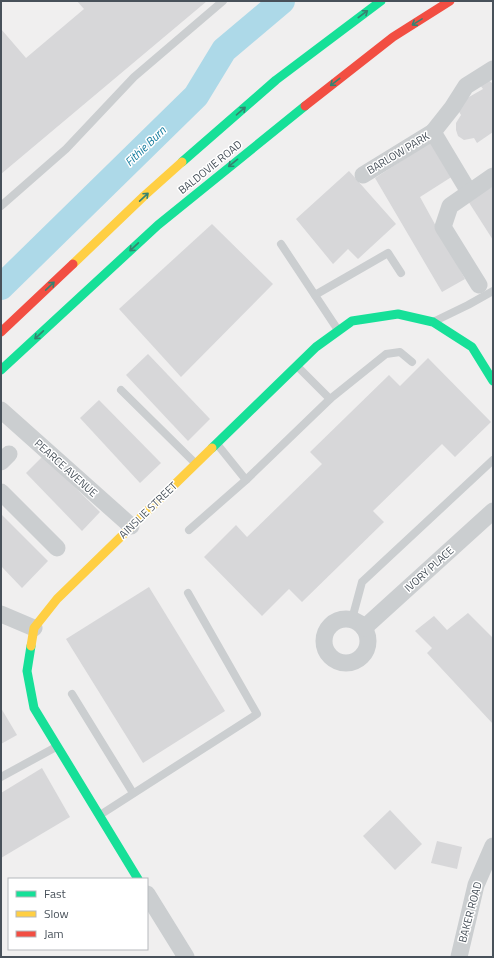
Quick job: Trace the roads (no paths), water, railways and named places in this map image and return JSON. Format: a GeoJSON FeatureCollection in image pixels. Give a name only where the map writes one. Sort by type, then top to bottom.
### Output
{"type":"FeatureCollection","features":[{"type":"Feature","properties":{"kind":"main road","name":"BALDOVIE ROAD"},"geometry":{"type":"LineString","coordinates":[[1,332],[144,196],[276,80],[381,1]]}},
{"type":"Feature","properties":{"kind":"main road","name":"BALDOVIE ROAD"},"geometry":{"type":"LineString","coordinates":[[1,370],[164,220],[294,114],[393,37],[450,1]]}},
{"type":"Feature","properties":{"kind":"main road","name":"AINSLIE STREET"},"geometry":{"type":"LineString","coordinates":[[137,878],[34,708],[27,671],[34,628],[57,599],[216,443],[316,347],[352,321],[398,314],[433,322],[472,347],[493,381]]}},
{"type":"Feature","properties":{"kind":"street","name":"BARLOW PARK"},"geometry":{"type":"LineString","coordinates":[[363,175],[433,132],[452,108],[466,86],[493,70]]}},
{"type":"Feature","properties":{"kind":"street","name":"BARLOW PARK"},"geometry":{"type":"LineString","coordinates":[[433,132],[469,192]]}},
{"type":"Feature","properties":{"kind":"street"},"geometry":{"type":"LineString","coordinates":[[486,288],[443,227],[450,206],[493,176]]}},
{"type":"Feature","properties":{"kind":"street","name":"PEARCE AVENUE"},"geometry":{"type":"LineString","coordinates":[[1,410],[131,526]]}},
{"type":"Feature","properties":{"kind":"street"},"geometry":{"type":"LineString","coordinates":[[1,492],[57,548]]}},
{"type":"Feature","properties":{"kind":"street","name":"IVORY PLACE"},"geometry":{"type":"LineString","coordinates":[[358,624],[493,511]]}},
{"type":"Feature","properties":{"kind":"street"},"geometry":{"type":"LineString","coordinates":[[1,614],[34,628]]}},
{"type":"Feature","properties":{"kind":"street","name":"BAKER ROAD"},"geometry":{"type":"LineString","coordinates":[[459,957],[476,885],[493,846]]}},
{"type":"Feature","properties":{"kind":"street"},"geometry":{"type":"LineString","coordinates":[[148,896],[186,957]]}},
{"type":"Feature","properties":{"kind":"lane"},"geometry":{"type":"LineString","coordinates":[[1,206],[66,149],[134,77],[223,1]]}},
{"type":"Feature","properties":{"kind":"lane"},"geometry":{"type":"LineString","coordinates":[[281,244],[338,331]]}},
{"type":"Feature","properties":{"kind":"lane"},"geometry":{"type":"LineString","coordinates":[[315,295],[388,253],[400,273]]}},
{"type":"Feature","properties":{"kind":"lane"},"geometry":{"type":"LineString","coordinates":[[433,322],[468,305],[486,288]]}},
{"type":"Feature","properties":{"kind":"lane"},"geometry":{"type":"LineString","coordinates":[[189,530],[246,480],[330,399],[386,354],[400,352],[412,362]]}},
{"type":"Feature","properties":{"kind":"lane"},"geometry":{"type":"LineString","coordinates":[[297,366],[330,399]]}},
{"type":"Feature","properties":{"kind":"lane"},"geometry":{"type":"LineString","coordinates":[[121,390],[195,464]]}},
{"type":"Feature","properties":{"kind":"lane"},"geometry":{"type":"LineString","coordinates":[[216,443],[246,480]]}},
{"type":"Feature","properties":{"kind":"lane"},"geometry":{"type":"LineString","coordinates":[[358,624],[362,582],[493,460]]}},
{"type":"Feature","properties":{"kind":"lane"},"geometry":{"type":"LineString","coordinates":[[99,815],[257,714],[188,593]]}},
{"type":"Feature","properties":{"kind":"lane"},"geometry":{"type":"LineString","coordinates":[[72,694],[133,793]]}},
{"type":"Feature","properties":{"kind":"lane"},"geometry":{"type":"LineString","coordinates":[[1,778],[57,747]]}},
{"type":"Feature","properties":{"kind":"waterway","name":"Fithie Burn"},"geometry":{"type":"LineString","coordinates":[[1,287],[196,96],[224,50],[282,1]]}}]}
